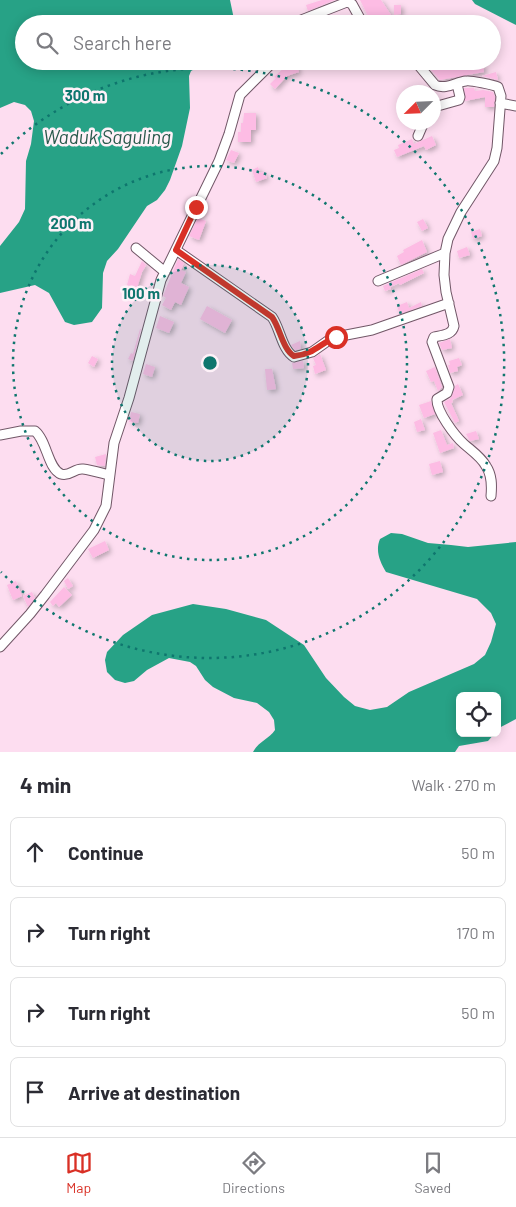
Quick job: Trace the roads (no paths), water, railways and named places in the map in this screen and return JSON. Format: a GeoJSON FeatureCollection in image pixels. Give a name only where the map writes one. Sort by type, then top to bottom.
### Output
{"type":"FeatureCollection","features":[{"type":"Feature","properties":{"kind":"street"},"geometry":{"type":"LineString","coordinates":[[314,15],[347,2],[352,4],[358,15]]}},
{"type":"Feature","properties":{"kind":"street"},"geometry":{"type":"LineString","coordinates":[[0,647],[30,614],[94,530],[106,506],[110,489],[114,443],[129,398],[165,272],[219,161],[240,95],[265,70]]}},
{"type":"Feature","properties":{"kind":"street"},"geometry":{"type":"LineString","coordinates":[[423,70],[436,85],[445,87],[468,80],[494,85],[500,90],[498,148],[494,161],[461,212],[448,239],[445,253],[444,275],[454,326],[450,333],[432,339],[449,387],[447,393],[440,396],[437,402],[443,416],[457,436],[486,465],[492,484],[491,496]]}},
{"type":"Feature","properties":{"kind":"street"},"geometry":{"type":"LineString","coordinates":[[441,105],[459,100],[460,97],[456,84]]}},
{"type":"Feature","properties":{"kind":"street"},"geometry":{"type":"LineString","coordinates":[[500,103],[516,106]]}},
{"type":"Feature","properties":{"kind":"street"},"geometry":{"type":"LineString","coordinates":[[418,136],[421,130]]}},
{"type":"Feature","properties":{"kind":"street"},"geometry":{"type":"LineString","coordinates":[[136,248],[165,272]]}},
{"type":"Feature","properties":{"kind":"street"},"geometry":{"type":"LineString","coordinates":[[176,250],[272,317],[277,324],[289,354],[294,356],[312,352],[336,337],[388,325],[449,303]]}},
{"type":"Feature","properties":{"kind":"street"},"geometry":{"type":"LineString","coordinates":[[378,281],[445,253]]}},
{"type":"Feature","properties":{"kind":"street"},"geometry":{"type":"LineString","coordinates":[[0,435],[21,431],[34,431],[42,439],[54,468],[61,474],[66,475],[82,469],[110,475]]}},
{"type":"Feature","properties":{"kind":"water","name":"Waduk Saguling"},"geometry":{"type":"Polygon","coordinates":[[[0,0],[230,0],[233,15],[15,15],[15,70],[193,70],[189,76],[190,108],[182,146],[170,180],[157,200],[147,206],[118,249],[107,261],[103,273],[102,308],[92,322],[74,325],[65,322],[49,293],[35,285],[0,293],[0,246],[19,222],[25,209],[26,161],[31,144],[34,121],[31,111],[25,105],[14,102],[0,108],[0,0]]]}},
{"type":"Feature","properties":{"kind":"water"},"geometry":{"type":"Polygon","coordinates":[[[472,0],[516,0],[516,25],[501,17],[501,15],[496,15],[475,4],[472,0]]]}},
{"type":"Feature","properties":{"kind":"water"},"geometry":{"type":"Polygon","coordinates":[[[391,533],[402,534],[428,543],[468,547],[516,542],[516,719],[501,727],[501,692],[456,692],[456,737],[492,737],[488,741],[459,746],[455,752],[253,752],[275,730],[274,720],[269,712],[257,703],[234,698],[213,687],[205,680],[196,666],[190,662],[169,658],[147,670],[134,681],[125,683],[115,680],[107,672],[105,660],[107,652],[123,635],[152,615],[193,604],[226,609],[266,620],[304,645],[326,678],[344,697],[355,706],[370,710],[387,707],[409,692],[474,664],[485,655],[496,624],[491,613],[477,599],[386,572],[378,552],[380,539],[391,533]]]}}]}
